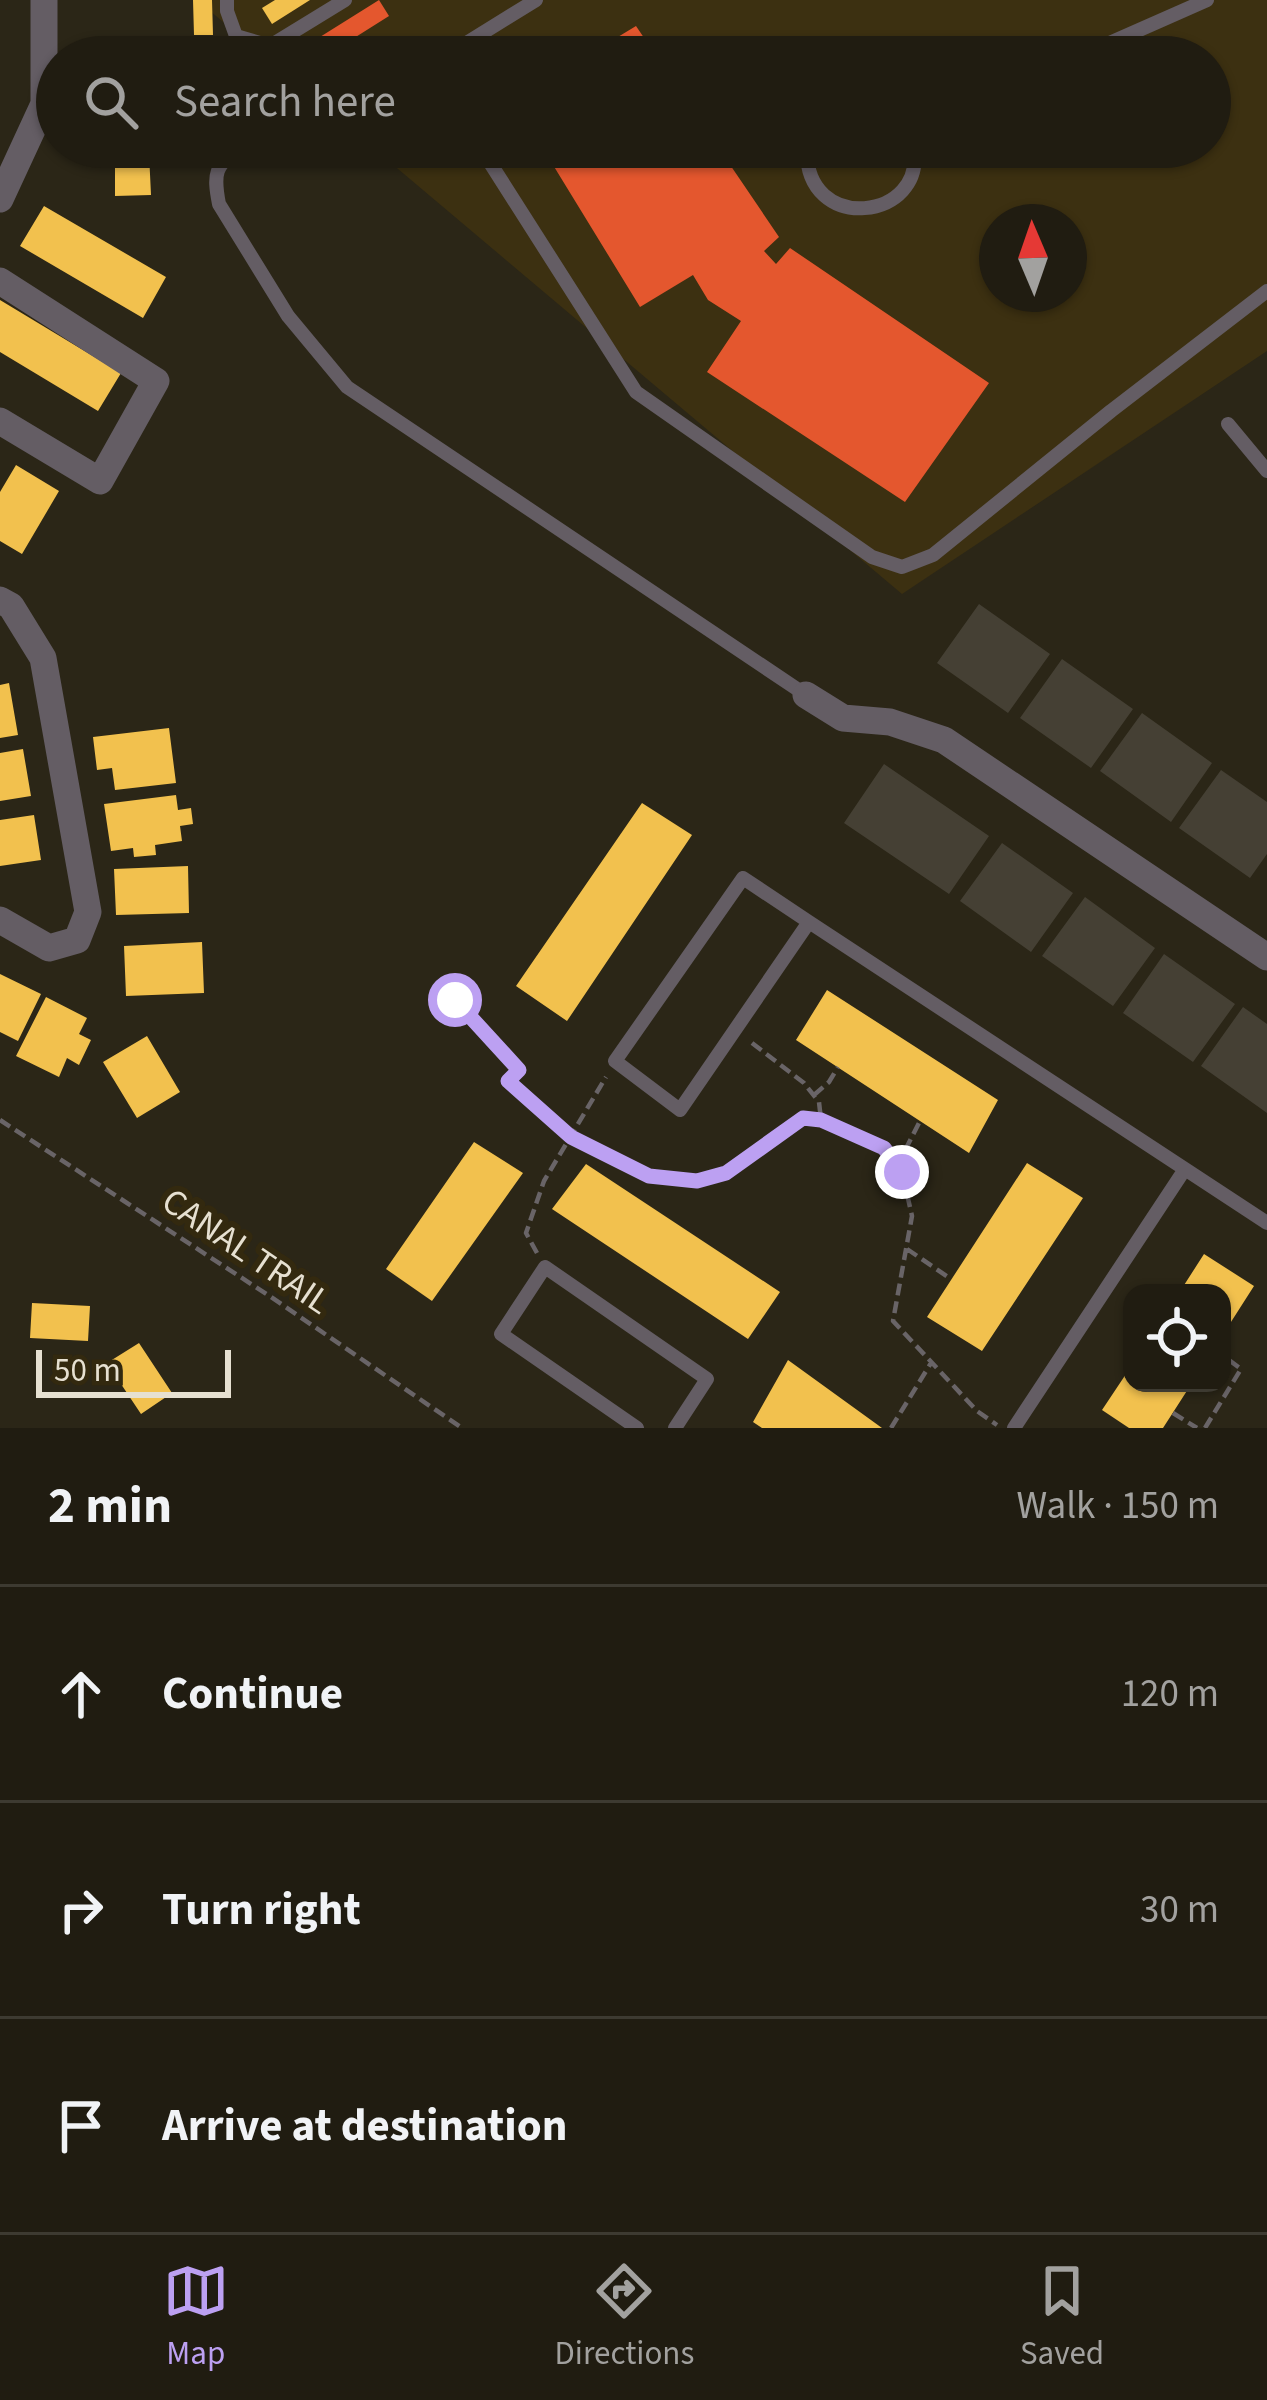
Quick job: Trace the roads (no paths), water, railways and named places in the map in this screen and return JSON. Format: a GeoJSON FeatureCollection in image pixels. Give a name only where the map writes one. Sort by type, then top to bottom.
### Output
{"type":"FeatureCollection","features":[{"type":"Feature","properties":{"kind":"street"},"geometry":{"type":"LineString","coordinates":[[44,0],[48,36]]}},
{"type":"Feature","properties":{"kind":"street"},"geometry":{"type":"LineString","coordinates":[[0,199],[7,168],[36,118]]}},
{"type":"Feature","properties":{"kind":"street"},"geometry":{"type":"LineString","coordinates":[[0,281],[156,381],[100,481],[0,421]]}},
{"type":"Feature","properties":{"kind":"street"},"geometry":{"type":"LineString","coordinates":[[0,600],[10,606],[43,658],[88,912],[77,940],[49,948],[0,920]]}},
{"type":"Feature","properties":{"kind":"street"},"geometry":{"type":"LineString","coordinates":[[806,695],[843,718],[890,722],[944,740],[1267,957]]}},
{"type":"Feature","properties":{"kind":"lane"},"geometry":{"type":"LineString","coordinates":[[226,0],[236,36]]}},
{"type":"Feature","properties":{"kind":"lane"},"geometry":{"type":"LineString","coordinates":[[286,36],[345,0]]}},
{"type":"Feature","properties":{"kind":"lane"},"geometry":{"type":"LineString","coordinates":[[478,36],[536,0]]}},
{"type":"Feature","properties":{"kind":"lane"},"geometry":{"type":"LineString","coordinates":[[1126,36],[1207,0]]}},
{"type":"Feature","properties":{"kind":"lane"},"geometry":{"type":"LineString","coordinates":[[218,168],[214,183],[219,204],[288,316],[346,387],[806,695]]}},
{"type":"Feature","properties":{"kind":"lane"},"geometry":{"type":"LineString","coordinates":[[493,168],[636,392],[872,557],[902,567],[933,555],[1267,291]]}},
{"type":"Feature","properties":{"kind":"lane"},"geometry":{"type":"LineString","coordinates":[[809,168],[818,189],[831,201],[862,210],[897,196],[913,168]]}},
{"type":"Feature","properties":{"kind":"lane"},"geometry":{"type":"LineString","coordinates":[[1228,424],[1267,471]]}},
{"type":"Feature","properties":{"kind":"lane"},"geometry":{"type":"LineString","coordinates":[[809,922],[680,1110],[615,1061],[742,878],[809,922],[1185,1169],[1267,1223]]}},
{"type":"Feature","properties":{"kind":"lane"},"geometry":{"type":"LineString","coordinates":[[1014,1428],[1185,1169]]}},
{"type":"Feature","properties":{"kind":"lane"},"geometry":{"type":"LineString","coordinates":[[637,1428],[501,1334],[545,1267],[707,1378],[675,1428]]}}]}
